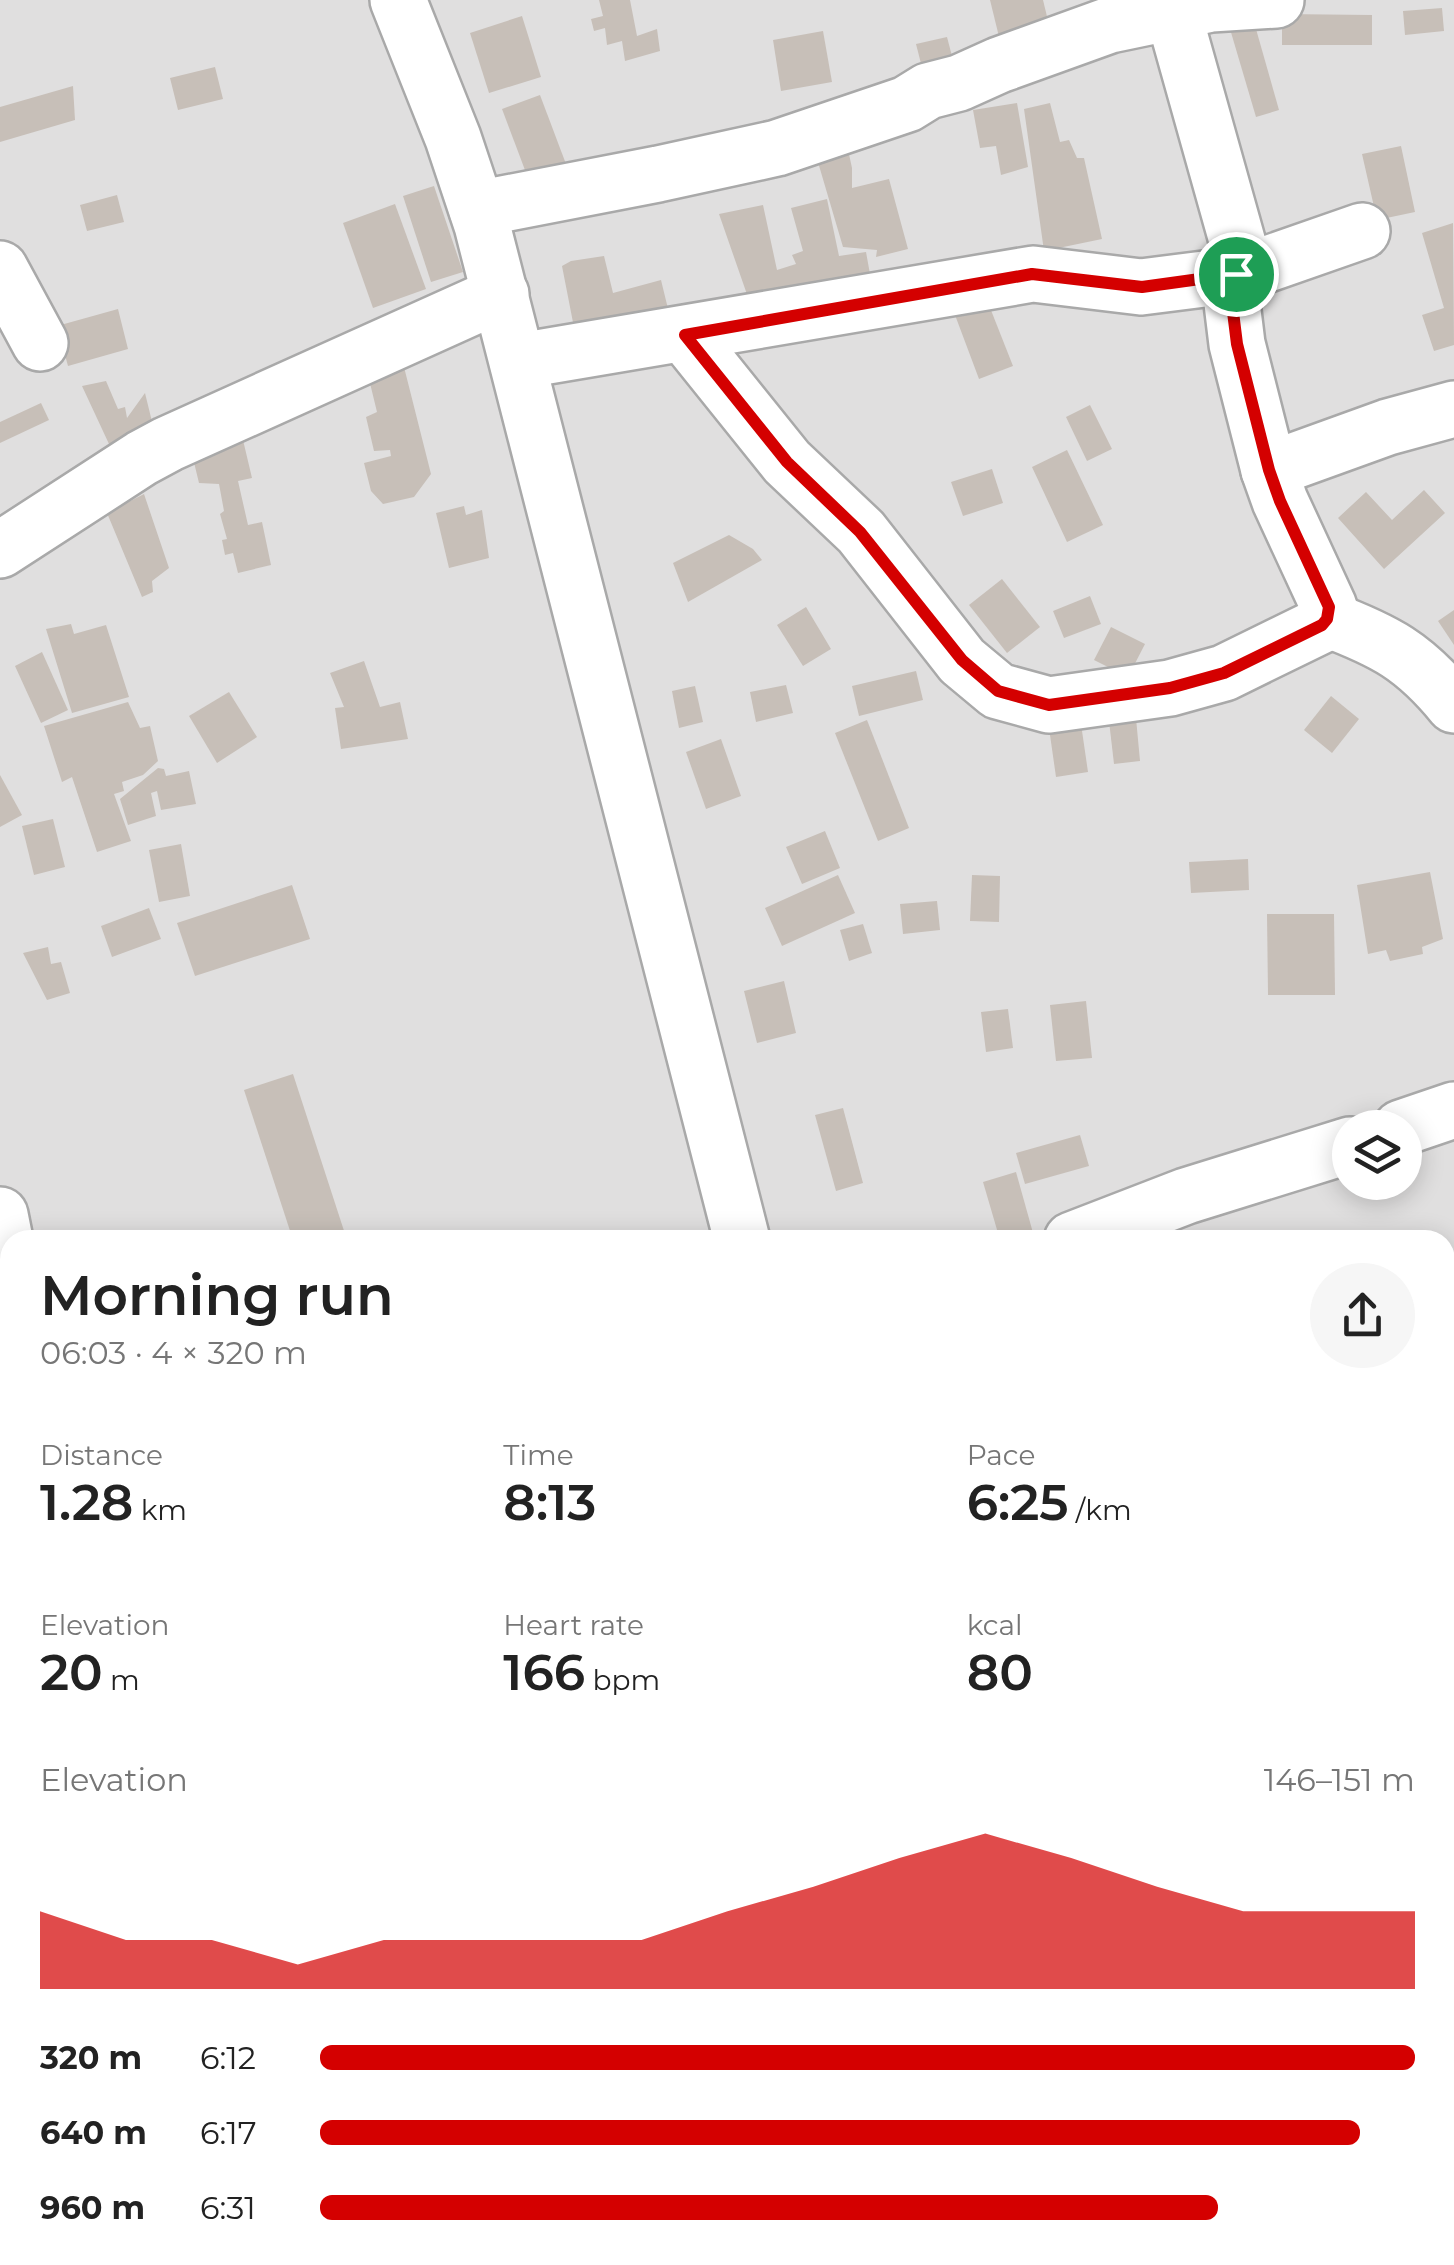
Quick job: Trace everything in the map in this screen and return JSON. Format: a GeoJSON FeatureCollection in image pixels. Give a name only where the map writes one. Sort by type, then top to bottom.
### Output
{"type":"FeatureCollection","features":[{"type":"Feature","properties":{"kind":"street"},"geometry":{"type":"LineString","coordinates":[[398,0],[453,138],[501,294],[739,1230]]}},
{"type":"Feature","properties":{"kind":"street"},"geometry":{"type":"LineString","coordinates":[[477,210],[778,148],[907,104],[928,91],[959,83],[1110,25],[1211,4],[1276,0]]}},
{"type":"Feature","properties":{"kind":"street"},"geometry":{"type":"LineString","coordinates":[[685,335],[787,462],[860,532],[962,660],[998,691],[1049,705],[1170,688],[1224,673],[1322,625],[1329,607],[1269,470],[1237,344],[1232,304],[1240,252],[1173,12]]}},
{"type":"Feature","properties":{"kind":"street"},"geometry":{"type":"LineString","coordinates":[[519,362],[1032,274],[1142,287],[1236,274],[1362,231]]}},
{"type":"Feature","properties":{"kind":"street"},"geometry":{"type":"LineString","coordinates":[[0,269],[40,343]]}},
{"type":"Feature","properties":{"kind":"street"},"geometry":{"type":"LineString","coordinates":[[0,550],[168,444],[501,294]]}},
{"type":"Feature","properties":{"kind":"street"},"geometry":{"type":"LineString","coordinates":[[1269,470],[1388,426],[1454,408]]}},
{"type":"Feature","properties":{"kind":"street"},"geometry":{"type":"LineString","coordinates":[[1327,619],[1376,638],[1409,659],[1454,705]]}},
{"type":"Feature","properties":{"kind":"street"},"geometry":{"type":"LineString","coordinates":[[1422,1121],[1454,1110]]}},
{"type":"Feature","properties":{"kind":"street"},"geometry":{"type":"LineString","coordinates":[[1098,1230],[1186,1196],[1332,1151]]}},
{"type":"Feature","properties":{"kind":"shaded area"},"geometry":{"type":"Polygon","coordinates":[[[0,0],[1454,0],[1454,1230],[0,1230],[0,0]]]}},
{"type":"Feature","properties":{"kind":"building"},"geometry":{"type":"Polygon","coordinates":[[[599,0],[630,0],[637,36],[657,29],[660,51],[625,61],[622,41],[607,45],[605,28],[594,31],[591,19],[603,16],[599,0]]]}},
{"type":"Feature","properties":{"kind":"building"},"geometry":{"type":"Polygon","coordinates":[[[990,0],[1043,0],[1052,37],[1002,49],[990,0]]]}},
{"type":"Feature","properties":{"kind":"building"},"geometry":{"type":"Polygon","coordinates":[[[1442,8],[1444,31],[1405,35],[1403,11],[1442,8]]]}},
{"type":"Feature","properties":{"kind":"building"},"geometry":{"type":"Polygon","coordinates":[[[1282,14],[1372,15],[1372,45],[1282,45],[1282,14]]]}},
{"type":"Feature","properties":{"kind":"building"},"geometry":{"type":"Polygon","coordinates":[[[522,16],[541,77],[489,93],[470,33],[522,16]]]}},
{"type":"Feature","properties":{"kind":"building"},"geometry":{"type":"Polygon","coordinates":[[[1254,22],[1279,110],[1256,117],[1230,29],[1254,22]]]}},
{"type":"Feature","properties":{"kind":"building"},"geometry":{"type":"Polygon","coordinates":[[[823,31],[832,82],[781,91],[773,40],[823,31]]]}},
{"type":"Feature","properties":{"kind":"building"},"geometry":{"type":"Polygon","coordinates":[[[947,37],[959,83],[928,91],[916,44],[947,37]]]}},
{"type":"Feature","properties":{"kind":"building"},"geometry":{"type":"Polygon","coordinates":[[[215,67],[223,99],[178,110],[170,78],[215,67]]]}},
{"type":"Feature","properties":{"kind":"building"},"geometry":{"type":"Polygon","coordinates":[[[73,86],[75,120],[0,142],[0,107],[73,86]]]}},
{"type":"Feature","properties":{"kind":"building"},"geometry":{"type":"Polygon","coordinates":[[[540,95],[569,172],[531,186],[502,109],[540,95]]]}},
{"type":"Feature","properties":{"kind":"building"},"geometry":{"type":"Polygon","coordinates":[[[1017,103],[1028,167],[1001,175],[996,146],[980,148],[973,110],[1017,103]]]}},
{"type":"Feature","properties":{"kind":"building"},"geometry":{"type":"Polygon","coordinates":[[[1050,103],[1060,142],[1069,140],[1077,158],[1084,158],[1102,239],[1044,251],[1024,109],[1050,103]]]}},
{"type":"Feature","properties":{"kind":"building"},"geometry":{"type":"Polygon","coordinates":[[[847,145],[852,188],[889,179],[908,249],[876,257],[877,250],[843,247],[815,152],[847,145]]]}},
{"type":"Feature","properties":{"kind":"building"},"geometry":{"type":"Polygon","coordinates":[[[1401,146],[1415,212],[1377,220],[1362,154],[1401,146]]]}},
{"type":"Feature","properties":{"kind":"building"},"geometry":{"type":"Polygon","coordinates":[[[434,186],[463,272],[431,282],[403,196],[434,186]]]}},
{"type":"Feature","properties":{"kind":"building"},"geometry":{"type":"Polygon","coordinates":[[[117,195],[124,222],[87,231],[80,205],[117,195]]]}},
{"type":"Feature","properties":{"kind":"building"},"geometry":{"type":"Polygon","coordinates":[[[827,199],[839,256],[866,252],[870,274],[750,303],[719,214],[763,205],[777,270],[796,264],[792,255],[803,251],[791,208],[827,199]]]}},
{"type":"Feature","properties":{"kind":"building"},"geometry":{"type":"Polygon","coordinates":[[[395,204],[426,289],[373,308],[343,223],[395,204]]]}},
{"type":"Feature","properties":{"kind":"building"},"geometry":{"type":"Polygon","coordinates":[[[1453,223],[1454,345],[1434,351],[1422,315],[1444,308],[1422,233],[1453,223]]]}},
{"type":"Feature","properties":{"kind":"building"},"geometry":{"type":"Polygon","coordinates":[[[604,256],[613,293],[661,280],[670,317],[578,348],[562,266],[604,256]]]}},
{"type":"Feature","properties":{"kind":"building"},"geometry":{"type":"Polygon","coordinates":[[[985,295],[1013,366],[979,379],[952,307],[985,295]]]}},
{"type":"Feature","properties":{"kind":"building"},"geometry":{"type":"Polygon","coordinates":[[[118,309],[128,349],[68,366],[57,326],[118,309]]]}},
{"type":"Feature","properties":{"kind":"building"},"geometry":{"type":"Polygon","coordinates":[[[404,367],[431,474],[414,497],[383,504],[371,491],[364,463],[391,456],[390,450],[374,451],[366,417],[377,412],[369,379],[404,367]]]}},
{"type":"Feature","properties":{"kind":"building"},"geometry":{"type":"Polygon","coordinates":[[[106,381],[118,409],[125,407],[127,418],[145,393],[155,434],[109,444],[82,386],[106,381]]]}},
{"type":"Feature","properties":{"kind":"building"},"geometry":{"type":"Polygon","coordinates":[[[41,403],[49,420],[0,443],[0,422],[41,403]]]}},
{"type":"Feature","properties":{"kind":"building"},"geometry":{"type":"Polygon","coordinates":[[[1090,405],[1112,449],[1087,461],[1066,417],[1090,405]]]}},
{"type":"Feature","properties":{"kind":"building"},"geometry":{"type":"Polygon","coordinates":[[[243,440],[252,478],[238,481],[248,525],[262,522],[271,565],[238,573],[233,553],[225,555],[222,540],[227,539],[220,514],[224,511],[219,484],[199,483],[191,450],[243,440]]]}},
{"type":"Feature","properties":{"kind":"building"},"geometry":{"type":"Polygon","coordinates":[[[1067,450],[1103,525],[1067,542],[1032,467],[1067,450]]]}},
{"type":"Feature","properties":{"kind":"building"},"geometry":{"type":"Polygon","coordinates":[[[992,469],[1003,503],[963,516],[951,482],[992,469]]]}},
{"type":"Feature","properties":{"kind":"building"},"geometry":{"type":"Polygon","coordinates":[[[1424,490],[1445,513],[1384,569],[1338,518],[1366,492],[1392,520],[1424,490]]]}},
{"type":"Feature","properties":{"kind":"building"},"geometry":{"type":"Polygon","coordinates":[[[144,494],[169,568],[152,581],[153,592],[142,597],[107,513],[144,494]]]}},
{"type":"Feature","properties":{"kind":"building"},"geometry":{"type":"Polygon","coordinates":[[[464,506],[466,515],[482,510],[489,558],[449,568],[436,513],[464,506]]]}},
{"type":"Feature","properties":{"kind":"building"},"geometry":{"type":"Polygon","coordinates":[[[729,535],[753,549],[762,560],[688,602],[673,563],[729,535]]]}},
{"type":"Feature","properties":{"kind":"building"},"geometry":{"type":"Polygon","coordinates":[[[1002,579],[1040,627],[1007,653],[969,605],[1002,579]]]}},
{"type":"Feature","properties":{"kind":"building"},"geometry":{"type":"Polygon","coordinates":[[[1090,596],[1101,624],[1064,638],[1053,611],[1090,596]]]}},
{"type":"Feature","properties":{"kind":"building"},"geometry":{"type":"Polygon","coordinates":[[[806,607],[831,649],[803,666],[777,625],[806,607]]]}},
{"type":"Feature","properties":{"kind":"building"},"geometry":{"type":"Polygon","coordinates":[[[1454,610],[1454,645],[1438,621],[1454,610]]]}},
{"type":"Feature","properties":{"kind":"building"},"geometry":{"type":"Polygon","coordinates":[[[71,624],[74,634],[106,625],[129,697],[72,713],[46,629],[71,624]]]}},
{"type":"Feature","properties":{"kind":"building"},"geometry":{"type":"Polygon","coordinates":[[[1111,627],[1145,644],[1128,677],[1094,660],[1111,627]]]}},
{"type":"Feature","properties":{"kind":"building"},"geometry":{"type":"Polygon","coordinates":[[[42,652],[68,710],[41,723],[15,666],[42,652]]]}},
{"type":"Feature","properties":{"kind":"building"},"geometry":{"type":"Polygon","coordinates":[[[364,661],[380,707],[400,702],[408,739],[341,749],[335,708],[344,707],[330,673],[364,661]]]}},
{"type":"Feature","properties":{"kind":"building"},"geometry":{"type":"Polygon","coordinates":[[[916,671],[923,700],[859,716],[852,686],[916,671]]]}},
{"type":"Feature","properties":{"kind":"building"},"geometry":{"type":"Polygon","coordinates":[[[786,685],[793,713],[756,722],[750,692],[786,685]]]}},
{"type":"Feature","properties":{"kind":"building"},"geometry":{"type":"Polygon","coordinates":[[[695,686],[703,722],[679,728],[672,691],[695,686]]]}},
{"type":"Feature","properties":{"kind":"building"},"geometry":{"type":"Polygon","coordinates":[[[229,692],[257,737],[217,763],[189,716],[229,692]]]}},
{"type":"Feature","properties":{"kind":"building"},"geometry":{"type":"Polygon","coordinates":[[[1331,696],[1359,719],[1332,753],[1304,730],[1331,696]]]}},
{"type":"Feature","properties":{"kind":"building"},"geometry":{"type":"Polygon","coordinates":[[[128,702],[140,728],[150,726],[158,761],[143,775],[122,782],[124,791],[114,794],[131,841],[97,852],[72,777],[62,782],[44,726],[128,702]]]}},
{"type":"Feature","properties":{"kind":"building"},"geometry":{"type":"Polygon","coordinates":[[[1136,718],[1140,761],[1114,764],[1109,721],[1136,718]]]}},
{"type":"Feature","properties":{"kind":"building"},"geometry":{"type":"Polygon","coordinates":[[[867,720],[909,828],[878,841],[835,733],[867,720]]]}},
{"type":"Feature","properties":{"kind":"building"},"geometry":{"type":"Polygon","coordinates":[[[1081,724],[1088,772],[1056,777],[1049,728],[1081,724]]]}},
{"type":"Feature","properties":{"kind":"building"},"geometry":{"type":"Polygon","coordinates":[[[721,739],[741,796],[706,809],[686,752],[721,739]]]}},
{"type":"Feature","properties":{"kind":"building"},"geometry":{"type":"Polygon","coordinates":[[[158,768],[164,769],[166,776],[189,771],[196,804],[161,810],[157,791],[151,793],[156,816],[128,825],[120,799],[158,768]]]}},
{"type":"Feature","properties":{"kind":"building"},"geometry":{"type":"Polygon","coordinates":[[[0,775],[22,815],[0,827],[0,775]]]}},
{"type":"Feature","properties":{"kind":"building"},"geometry":{"type":"Polygon","coordinates":[[[53,819],[65,867],[34,875],[22,826],[53,819]]]}},
{"type":"Feature","properties":{"kind":"building"},"geometry":{"type":"Polygon","coordinates":[[[825,831],[840,868],[802,884],[786,847],[825,831]]]}},
{"type":"Feature","properties":{"kind":"building"},"geometry":{"type":"Polygon","coordinates":[[[181,844],[190,896],[159,902],[149,850],[181,844]]]}},
{"type":"Feature","properties":{"kind":"building"},"geometry":{"type":"Polygon","coordinates":[[[1248,859],[1249,890],[1191,893],[1189,862],[1248,859]]]}},
{"type":"Feature","properties":{"kind":"building"},"geometry":{"type":"Polygon","coordinates":[[[1430,872],[1443,939],[1422,947],[1423,954],[1390,961],[1386,950],[1368,954],[1357,885],[1430,872]]]}},
{"type":"Feature","properties":{"kind":"building"},"geometry":{"type":"Polygon","coordinates":[[[838,875],[855,913],[782,946],[765,908],[838,875]]]}},
{"type":"Feature","properties":{"kind":"building"},"geometry":{"type":"Polygon","coordinates":[[[972,875],[1000,876],[999,922],[970,921],[972,875]]]}},
{"type":"Feature","properties":{"kind":"building"},"geometry":{"type":"Polygon","coordinates":[[[292,885],[310,939],[195,976],[177,923],[292,885]]]}},
{"type":"Feature","properties":{"kind":"building"},"geometry":{"type":"Polygon","coordinates":[[[937,901],[940,930],[903,934],[900,904],[937,901]]]}},
{"type":"Feature","properties":{"kind":"building"},"geometry":{"type":"Polygon","coordinates":[[[149,908],[161,939],[112,957],[101,926],[149,908]]]}},
{"type":"Feature","properties":{"kind":"building"},"geometry":{"type":"Polygon","coordinates":[[[1267,914],[1334,914],[1335,995],[1268,995],[1267,914]]]}},
{"type":"Feature","properties":{"kind":"building"},"geometry":{"type":"Polygon","coordinates":[[[863,924],[872,953],[849,961],[840,930],[863,924]]]}},
{"type":"Feature","properties":{"kind":"building"},"geometry":{"type":"Polygon","coordinates":[[[48,947],[51,964],[61,962],[70,993],[47,1000],[23,953],[48,947]]]}},
{"type":"Feature","properties":{"kind":"building"},"geometry":{"type":"Polygon","coordinates":[[[784,981],[796,1033],[757,1043],[744,991],[784,981]]]}},
{"type":"Feature","properties":{"kind":"building"},"geometry":{"type":"Polygon","coordinates":[[[1086,1001],[1092,1058],[1056,1061],[1050,1005],[1086,1001]]]}},
{"type":"Feature","properties":{"kind":"building"},"geometry":{"type":"Polygon","coordinates":[[[1008,1009],[1013,1048],[986,1052],[981,1012],[1008,1009]]]}},
{"type":"Feature","properties":{"kind":"building"},"geometry":{"type":"Polygon","coordinates":[[[293,1074],[344,1230],[290,1230],[244,1090],[293,1074]]]}},
{"type":"Feature","properties":{"kind":"building"},"geometry":{"type":"Polygon","coordinates":[[[843,1108],[863,1183],[836,1191],[815,1115],[843,1108]]]}},
{"type":"Feature","properties":{"kind":"building"},"geometry":{"type":"Polygon","coordinates":[[[1080,1135],[1089,1166],[1025,1184],[1016,1153],[1080,1135]]]}},
{"type":"Feature","properties":{"kind":"building"},"geometry":{"type":"Polygon","coordinates":[[[1016,1172],[1032,1230],[997,1230],[983,1182],[1016,1172]]]}},
{"type":"Feature","properties":{"kind":"route"},"geometry":{"type":"LineString","coordinates":[[1032,274],[1142,287],[1236,274],[1232,304],[1237,344],[1269,470],[1329,607],[1327,619],[1224,673],[1170,688],[1049,705],[998,691],[962,660],[860,532],[787,462],[685,335],[1032,274]]}}]}
